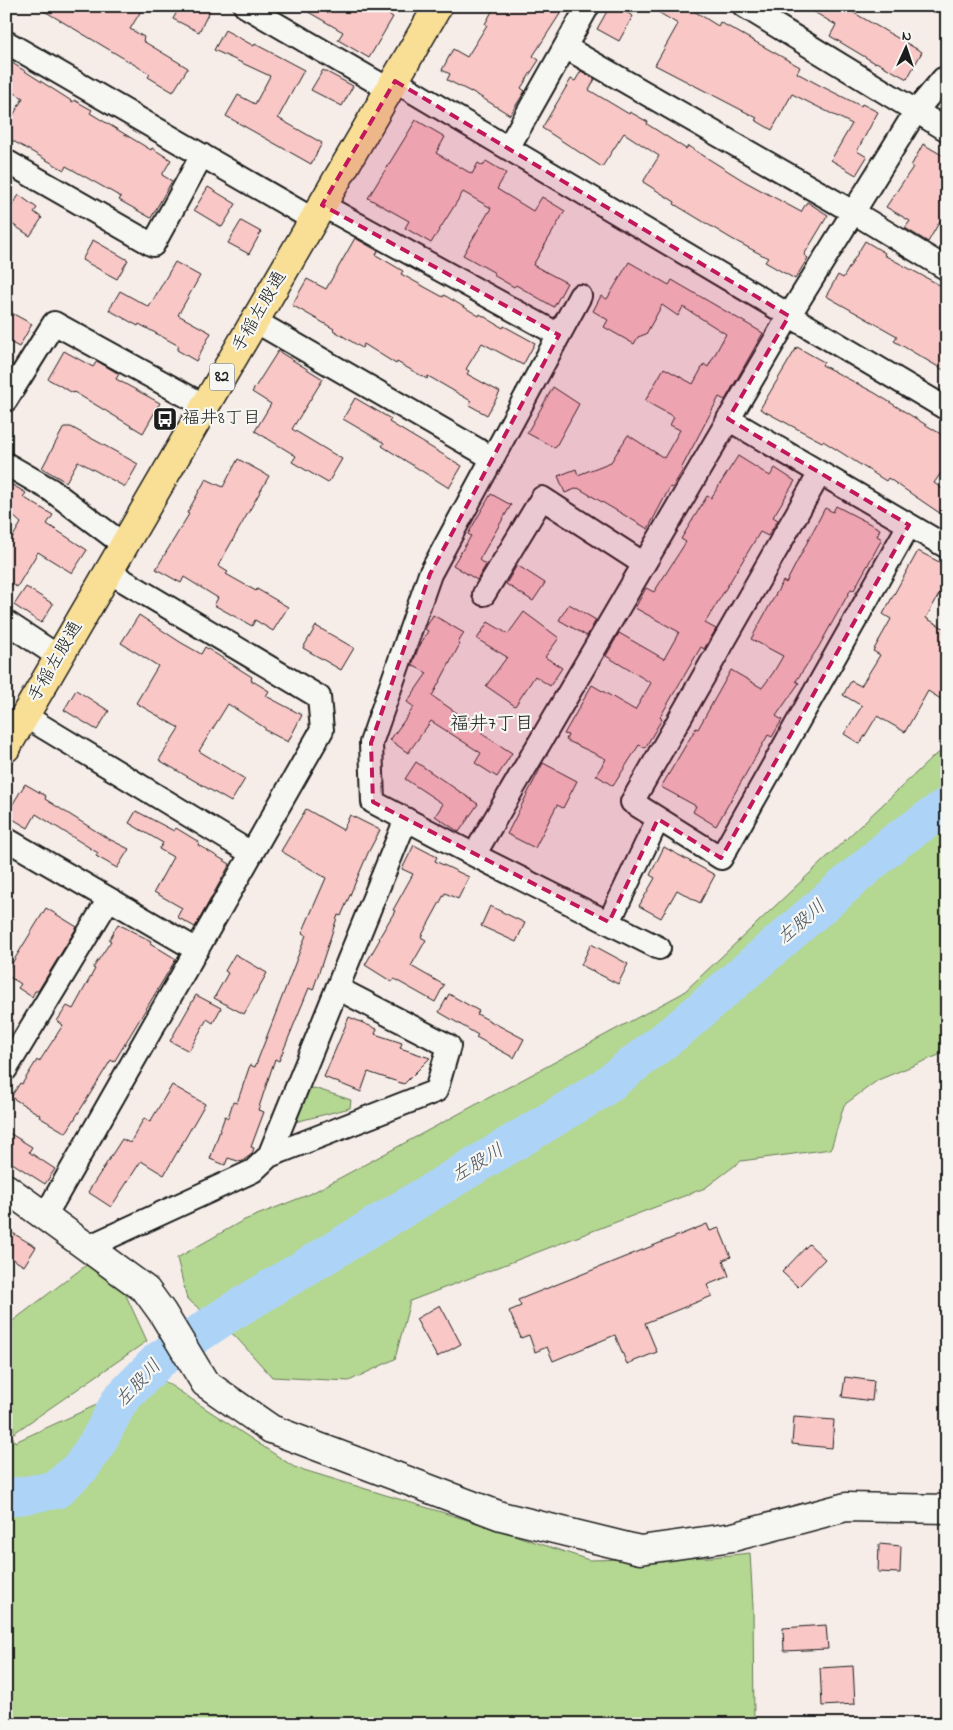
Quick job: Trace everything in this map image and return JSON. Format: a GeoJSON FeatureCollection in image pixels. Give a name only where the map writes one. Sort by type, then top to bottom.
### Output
{"type":"FeatureCollection","features":[{"type":"Feature","properties":{"kind":"main road","name":"手稲左股通"},"geometry":{"type":"LineString","coordinates":[[6,748],[438,6]]}},
{"type":"Feature","properties":{"kind":"street"},"geometry":{"type":"LineString","coordinates":[[245,6],[508,148],[947,410]]}},
{"type":"Feature","properties":{"kind":"street"},"geometry":{"type":"LineString","coordinates":[[508,148],[588,6]]}},
{"type":"Feature","properties":{"kind":"street"},"geometry":{"type":"LineString","coordinates":[[744,6],[947,130]]}},
{"type":"Feature","properties":{"kind":"street"},"geometry":{"type":"LineString","coordinates":[[6,42],[202,155],[559,336]]}},
{"type":"Feature","properties":{"kind":"street"},"geometry":{"type":"LineString","coordinates":[[565,47],[853,212],[947,269]]}},
{"type":"Feature","properties":{"kind":"street"},"geometry":{"type":"LineString","coordinates":[[474,855],[789,316],[916,111],[944,79]]}},
{"type":"Feature","properties":{"kind":"street"},"geometry":{"type":"LineString","coordinates":[[6,161],[153,245],[202,155]]}},
{"type":"Feature","properties":{"kind":"street"},"geometry":{"type":"LineString","coordinates":[[580,296],[430,574],[371,743],[373,802],[659,948]]}},
{"type":"Feature","properties":{"kind":"street"},"geometry":{"type":"LineString","coordinates":[[255,321],[492,458]]}},
{"type":"Feature","properties":{"kind":"street"},"geometry":{"type":"LineString","coordinates":[[6,400],[54,323],[205,406]]}},
{"type":"Feature","properties":{"kind":"street"},"geometry":{"type":"LineString","coordinates":[[728,419],[947,547]]}},
{"type":"Feature","properties":{"kind":"street"},"geometry":{"type":"LineString","coordinates":[[6,464],[51,490],[124,545]]}},
{"type":"Feature","properties":{"kind":"street"},"geometry":{"type":"LineString","coordinates":[[820,473],[632,802],[720,858],[909,525]]}},
{"type":"Feature","properties":{"kind":"street"},"geometry":{"type":"LineString","coordinates":[[484,594],[542,498],[644,564]]}},
{"type":"Feature","properties":{"kind":"street"},"geometry":{"type":"LineString","coordinates":[[45,1216],[322,730],[319,697],[109,572]]}},
{"type":"Feature","properties":{"kind":"street"},"geometry":{"type":"LineString","coordinates":[[6,622],[59,657]]}},
{"type":"Feature","properties":{"kind":"street"},"geometry":{"type":"LineString","coordinates":[[25,716],[251,854]]}},
{"type":"Feature","properties":{"kind":"street"},"geometry":{"type":"LineString","coordinates":[[269,1156],[406,819]]}},
{"type":"Feature","properties":{"kind":"street"},"geometry":{"type":"LineString","coordinates":[[609,922],[658,819]]}},
{"type":"Feature","properties":{"kind":"street"},"geometry":{"type":"LineString","coordinates":[[6,839],[196,950]]}},
{"type":"Feature","properties":{"kind":"street"},"geometry":{"type":"LineString","coordinates":[[6,1069],[109,898]]}},
{"type":"Feature","properties":{"kind":"street"},"geometry":{"type":"LineString","coordinates":[[88,1248],[253,1171],[269,1156],[436,1091],[449,1046],[337,988]]}},
{"type":"Feature","properties":{"kind":"street"},"geometry":{"type":"LineString","coordinates":[[6,1188],[146,1290],[162,1312],[205,1383],[271,1430],[501,1516],[640,1550],[732,1537],[846,1507],[947,1509]]}},
{"type":"Feature","properties":{"kind":"highlighted area"},"geometry":{"type":"Polygon","coordinates":[[[395,81],[789,316],[728,419],[909,525],[721,858],[658,819],[609,922],[373,802],[371,743],[430,574],[559,335],[322,205],[395,81]]]}},
{"type":"Feature","properties":{"kind":"green space"},"geometry":{"type":"Polygon","coordinates":[[[947,748],[947,915],[942,917],[947,941],[947,1032],[939,1055],[878,1080],[844,1105],[831,1149],[741,1161],[705,1188],[410,1301],[395,1359],[349,1381],[272,1377],[235,1336],[187,1299],[177,1258],[242,1221],[310,1194],[683,993],[934,756],[947,748]]]}},
{"type":"Feature","properties":{"kind":"green space"},"geometry":{"type":"Polygon","coordinates":[[[314,1088],[351,1100],[350,1108],[295,1122],[309,1089],[314,1088]]]}},
{"type":"Feature","properties":{"kind":"green space"},"geometry":{"type":"Polygon","coordinates":[[[89,1263],[124,1291],[147,1341],[14,1433],[6,1347],[6,1326],[89,1263]]]}},
{"type":"Feature","properties":{"kind":"green space"},"geometry":{"type":"Polygon","coordinates":[[[158,1377],[294,1467],[487,1526],[589,1560],[712,1557],[750,1553],[753,1606],[754,1724],[6,1724],[6,1422],[15,1442],[158,1377]]]}},
{"type":"Feature","properties":{"kind":"building"},"geometry":{"type":"Polygon","coordinates":[[[36,6],[144,6],[130,29],[144,37],[143,41],[188,68],[173,92],[148,77],[150,74],[36,6]]]}},
{"type":"Feature","properties":{"kind":"building"},"geometry":{"type":"Polygon","coordinates":[[[180,6],[212,6],[199,32],[173,19],[180,6]]]}},
{"type":"Feature","properties":{"kind":"building"},"geometry":{"type":"Polygon","coordinates":[[[298,6],[374,6],[393,17],[369,58],[338,40],[343,32],[298,6]]]}},
{"type":"Feature","properties":{"kind":"building"},"geometry":{"type":"Polygon","coordinates":[[[495,6],[565,6],[533,56],[539,60],[521,88],[525,91],[510,115],[471,91],[447,80],[450,74],[442,70],[453,49],[467,57],[487,25],[485,24],[495,6]]]}},
{"type":"Feature","properties":{"kind":"building"},"geometry":{"type":"Polygon","coordinates":[[[610,6],[615,6],[633,16],[619,41],[597,29],[610,6]]]}},
{"type":"Feature","properties":{"kind":"building"},"geometry":{"type":"Polygon","coordinates":[[[648,6],[686,6],[718,26],[720,22],[800,67],[797,73],[861,106],[862,104],[878,112],[857,151],[867,157],[856,175],[831,160],[852,124],[792,94],[772,130],[755,120],[757,118],[655,65],[678,24],[648,6]]]}},
{"type":"Feature","properties":{"kind":"building"},"geometry":{"type":"Polygon","coordinates":[[[804,6],[842,6],[922,52],[907,79],[875,63],[830,36],[836,25],[804,6]]]}},
{"type":"Feature","properties":{"kind":"building"},"geometry":{"type":"Polygon","coordinates":[[[225,30],[304,70],[278,118],[322,143],[311,164],[226,116],[238,95],[255,104],[270,76],[214,50],[225,30]]]}},
{"type":"Feature","properties":{"kind":"building"},"geometry":{"type":"Polygon","coordinates":[[[6,59],[73,102],[74,100],[92,110],[90,113],[171,160],[162,175],[172,181],[151,218],[119,200],[121,197],[66,166],[64,170],[6,137],[6,128],[23,98],[6,88],[6,59]]]}},
{"type":"Feature","properties":{"kind":"building"},"geometry":{"type":"Polygon","coordinates":[[[323,70],[353,86],[342,106],[311,90],[323,70]]]}},
{"type":"Feature","properties":{"kind":"building"},"geometry":{"type":"Polygon","coordinates":[[[581,71],[595,79],[589,90],[629,114],[630,112],[648,122],[647,124],[686,149],[688,146],[744,181],[801,212],[807,202],[828,215],[804,255],[808,258],[795,279],[765,262],[768,258],[674,204],[675,202],[643,182],[659,156],[624,133],[602,167],[542,128],[571,79],[575,81],[581,71]]]}},
{"type":"Feature","properties":{"kind":"building"},"geometry":{"type":"Polygon","coordinates":[[[416,120],[445,137],[436,153],[472,174],[478,163],[483,166],[486,161],[506,173],[497,189],[533,211],[542,197],[565,211],[533,265],[567,283],[554,307],[516,285],[514,287],[493,275],[495,273],[463,255],[491,208],[463,192],[431,243],[405,228],[409,221],[368,198],[416,120]]]}},
{"type":"Feature","properties":{"kind":"building"},"geometry":{"type":"Polygon","coordinates":[[[923,144],[947,158],[947,225],[940,221],[928,242],[905,228],[910,221],[886,207],[913,167],[911,166],[923,144]]]}},
{"type":"Feature","properties":{"kind":"building"},"geometry":{"type":"Polygon","coordinates":[[[208,187],[236,204],[222,227],[194,210],[208,187]]]}},
{"type":"Feature","properties":{"kind":"building"},"geometry":{"type":"Polygon","coordinates":[[[19,195],[37,208],[34,212],[42,218],[30,236],[6,220],[6,215],[19,195]]]}},
{"type":"Feature","properties":{"kind":"building"},"geometry":{"type":"Polygon","coordinates":[[[241,221],[261,232],[249,254],[228,243],[241,221]]]}},
{"type":"Feature","properties":{"kind":"building"},"geometry":{"type":"Polygon","coordinates":[[[355,238],[378,251],[376,255],[403,271],[401,274],[443,297],[444,295],[479,316],[480,314],[503,328],[504,326],[535,343],[523,365],[482,343],[466,369],[469,371],[467,374],[500,392],[487,415],[469,405],[471,401],[428,376],[427,379],[397,362],[396,364],[364,344],[362,348],[334,329],[292,305],[307,279],[326,289],[355,238]]]}},
{"type":"Feature","properties":{"kind":"building"},"geometry":{"type":"Polygon","coordinates":[[[93,240],[128,260],[117,279],[82,260],[93,240]]]}},
{"type":"Feature","properties":{"kind":"building"},"geometry":{"type":"Polygon","coordinates":[[[865,241],[885,253],[884,255],[947,289],[947,372],[894,341],[897,336],[826,296],[838,275],[843,278],[865,241]]]}},
{"type":"Feature","properties":{"kind":"building"},"geometry":{"type":"Polygon","coordinates":[[[175,262],[200,276],[178,315],[211,333],[196,361],[177,350],[179,346],[109,310],[120,291],[149,307],[175,262]]]}},
{"type":"Feature","properties":{"kind":"building"},"geometry":{"type":"Polygon","coordinates":[[[629,262],[669,285],[672,280],[763,333],[725,400],[719,397],[681,469],[683,470],[672,488],[670,487],[648,529],[578,488],[565,493],[558,476],[576,469],[578,475],[611,462],[628,435],[664,458],[680,430],[670,425],[674,417],[645,401],[664,368],[693,384],[704,364],[708,367],[726,334],[683,307],[678,316],[662,305],[646,334],[638,337],[634,344],[604,327],[608,320],[593,311],[601,296],[607,299],[629,262]]]}},
{"type":"Feature","properties":{"kind":"building"},"geometry":{"type":"Polygon","coordinates":[[[6,310],[32,324],[19,347],[6,340],[6,310]]]}},
{"type":"Feature","properties":{"kind":"building"},"geometry":{"type":"Polygon","coordinates":[[[797,347],[824,362],[822,365],[875,393],[947,438],[947,464],[934,483],[947,492],[947,518],[888,478],[886,481],[823,441],[760,409],[797,347]]]}},
{"type":"Feature","properties":{"kind":"building"},"geometry":{"type":"Polygon","coordinates":[[[64,351],[93,367],[97,361],[119,374],[116,379],[160,403],[143,433],[74,392],[48,379],[64,351]]]}},
{"type":"Feature","properties":{"kind":"building"},"geometry":{"type":"Polygon","coordinates":[[[278,351],[323,379],[292,429],[342,459],[328,483],[292,462],[296,456],[255,431],[271,404],[252,392],[278,351]]]}},
{"type":"Feature","properties":{"kind":"building"},"geometry":{"type":"Polygon","coordinates":[[[553,387],[579,404],[555,448],[527,433],[553,387]]]}},
{"type":"Feature","properties":{"kind":"building"},"geometry":{"type":"Polygon","coordinates":[[[355,398],[391,419],[389,422],[462,466],[449,488],[382,446],[384,443],[343,419],[355,398]]]}},
{"type":"Feature","properties":{"kind":"building"},"geometry":{"type":"Polygon","coordinates":[[[64,427],[71,427],[138,464],[125,487],[78,461],[66,482],[42,468],[64,427]]]}},
{"type":"Feature","properties":{"kind":"building"},"geometry":{"type":"Polygon","coordinates":[[[738,456],[770,476],[775,468],[795,481],[773,517],[778,520],[768,536],[760,532],[705,623],[716,629],[704,649],[701,647],[660,717],[662,719],[645,748],[639,745],[613,786],[596,775],[606,759],[566,740],[568,735],[564,734],[592,685],[635,710],[651,683],[606,656],[619,633],[664,659],[679,632],[635,608],[646,588],[654,592],[686,542],[681,539],[707,496],[711,498],[738,456]]]}},
{"type":"Feature","properties":{"kind":"building"},"geometry":{"type":"Polygon","coordinates":[[[238,459],[269,476],[218,566],[228,572],[226,574],[288,607],[273,631],[255,620],[252,626],[214,605],[218,598],[184,577],[181,583],[156,569],[189,514],[187,513],[206,479],[223,487],[238,459]]]}},
{"type":"Feature","properties":{"kind":"building"},"geometry":{"type":"Polygon","coordinates":[[[6,481],[26,493],[23,497],[53,515],[47,524],[87,550],[72,573],[38,552],[17,587],[6,581],[6,548],[21,523],[12,515],[6,524],[6,481]]]}},
{"type":"Feature","properties":{"kind":"building"},"geometry":{"type":"Polygon","coordinates":[[[491,494],[511,505],[479,560],[486,565],[477,580],[453,565],[471,536],[468,534],[491,494]]]}},
{"type":"Feature","properties":{"kind":"building"},"geometry":{"type":"Polygon","coordinates":[[[836,506],[880,529],[877,536],[882,539],[854,590],[851,589],[818,648],[796,681],[799,683],[776,716],[782,720],[772,737],[768,735],[716,826],[693,812],[696,806],[661,787],[696,728],[698,729],[731,670],[762,688],[773,673],[783,656],[751,639],[783,581],[786,583],[825,508],[833,512],[836,506]]]}},
{"type":"Feature","properties":{"kind":"building"},"geometry":{"type":"Polygon","coordinates":[[[918,551],[947,566],[947,580],[926,618],[947,630],[947,703],[928,691],[905,732],[877,716],[860,744],[844,734],[862,706],[843,695],[851,681],[861,686],[880,655],[873,651],[891,619],[883,614],[918,551]]]}},
{"type":"Feature","properties":{"kind":"building"},"geometry":{"type":"Polygon","coordinates":[[[517,565],[545,583],[533,601],[506,584],[517,565]]]}},
{"type":"Feature","properties":{"kind":"building"},"geometry":{"type":"Polygon","coordinates":[[[26,587],[53,604],[41,623],[14,605],[26,587]]]}},
{"type":"Feature","properties":{"kind":"building"},"geometry":{"type":"Polygon","coordinates":[[[569,604],[596,620],[587,636],[559,620],[569,604]]]}},
{"type":"Feature","properties":{"kind":"building"},"geometry":{"type":"Polygon","coordinates":[[[524,612],[559,638],[545,657],[562,668],[550,686],[535,676],[515,706],[486,686],[507,657],[477,639],[488,622],[508,634],[524,612]]]}},
{"type":"Feature","properties":{"kind":"building"},"geometry":{"type":"Polygon","coordinates":[[[139,615],[201,654],[205,647],[252,677],[251,680],[269,691],[266,696],[302,715],[288,742],[265,730],[265,728],[228,704],[199,751],[245,779],[231,802],[159,760],[179,728],[136,703],[158,666],[121,643],[139,615]]]}},
{"type":"Feature","properties":{"kind":"building"},"geometry":{"type":"Polygon","coordinates":[[[433,615],[464,633],[432,696],[460,715],[462,713],[485,728],[482,734],[512,753],[497,777],[475,763],[481,753],[431,721],[408,753],[390,740],[414,707],[407,702],[427,673],[412,665],[428,631],[425,629],[433,615]]]}},
{"type":"Feature","properties":{"kind":"building"},"geometry":{"type":"Polygon","coordinates":[[[316,626],[354,648],[341,670],[303,648],[316,626]]]}},
{"type":"Feature","properties":{"kind":"building"},"geometry":{"type":"Polygon","coordinates":[[[76,690],[109,711],[97,730],[64,710],[76,690]]]}},
{"type":"Feature","properties":{"kind":"building"},"geometry":{"type":"Polygon","coordinates":[[[416,762],[478,804],[459,832],[435,816],[443,804],[405,779],[416,762]]]}},
{"type":"Feature","properties":{"kind":"building"},"geometry":{"type":"Polygon","coordinates":[[[543,763],[577,781],[563,808],[557,805],[535,848],[507,834],[543,763]]]}},
{"type":"Feature","properties":{"kind":"building"},"geometry":{"type":"Polygon","coordinates":[[[25,784],[46,796],[45,799],[107,838],[129,849],[117,868],[96,856],[98,853],[36,814],[28,828],[6,815],[25,784]]]}},
{"type":"Feature","properties":{"kind":"building"},"geometry":{"type":"Polygon","coordinates":[[[306,809],[343,830],[350,815],[380,830],[341,916],[338,915],[313,990],[309,988],[279,1061],[275,1059],[258,1110],[264,1112],[251,1147],[254,1148],[252,1154],[241,1162],[228,1158],[225,1165],[210,1159],[225,1116],[228,1118],[233,1102],[237,1103],[250,1065],[255,1067],[306,935],[302,933],[326,878],[281,851],[306,809]]]}},
{"type":"Feature","properties":{"kind":"building"},"geometry":{"type":"Polygon","coordinates":[[[136,811],[174,831],[176,828],[199,842],[198,845],[230,864],[195,927],[177,917],[182,908],[154,892],[173,857],[159,849],[163,843],[129,823],[136,811]]]}},
{"type":"Feature","properties":{"kind":"building"},"geometry":{"type":"Polygon","coordinates":[[[414,845],[437,857],[435,861],[469,877],[458,899],[445,893],[421,937],[426,940],[411,966],[444,985],[435,1002],[394,979],[392,982],[365,965],[413,874],[402,869],[414,845]]]}},
{"type":"Feature","properties":{"kind":"building"},"geometry":{"type":"Polygon","coordinates":[[[664,847],[715,875],[700,903],[677,890],[661,918],[639,906],[655,878],[650,875],[664,847]]]}},
{"type":"Feature","properties":{"kind":"building"},"geometry":{"type":"Polygon","coordinates":[[[490,906],[525,923],[516,942],[481,926],[490,906]]]}},
{"type":"Feature","properties":{"kind":"building"},"geometry":{"type":"Polygon","coordinates":[[[46,908],[77,927],[38,991],[35,991],[32,997],[18,988],[21,984],[6,975],[6,973],[46,908]]]}},
{"type":"Feature","properties":{"kind":"building"},"geometry":{"type":"Polygon","coordinates":[[[118,924],[151,941],[150,943],[176,959],[114,1062],[111,1060],[66,1133],[11,1097],[20,1083],[22,1084],[37,1060],[39,1062],[63,1025],[57,1021],[67,1006],[73,1009],[95,969],[93,968],[111,941],[109,940],[118,924]]]}},
{"type":"Feature","properties":{"kind":"building"},"geometry":{"type":"Polygon","coordinates":[[[591,944],[628,964],[618,984],[581,965],[591,944]]]}},
{"type":"Feature","properties":{"kind":"building"},"geometry":{"type":"Polygon","coordinates":[[[235,954],[267,973],[244,1014],[214,998],[228,973],[225,971],[235,954]]]}},
{"type":"Feature","properties":{"kind":"building"},"geometry":{"type":"Polygon","coordinates":[[[449,994],[479,1011],[477,1014],[524,1039],[514,1058],[476,1037],[478,1035],[439,1012],[449,994]]]}},
{"type":"Feature","properties":{"kind":"building"},"geometry":{"type":"Polygon","coordinates":[[[196,995],[221,1008],[213,1023],[207,1019],[189,1051],[170,1041],[196,995]]]}},
{"type":"Feature","properties":{"kind":"building"},"geometry":{"type":"Polygon","coordinates":[[[349,1017],[377,1029],[375,1034],[402,1043],[400,1048],[430,1058],[404,1084],[368,1072],[361,1092],[324,1077],[349,1017]]]}},
{"type":"Feature","properties":{"kind":"building"},"geometry":{"type":"Polygon","coordinates":[[[172,1085],[205,1104],[164,1175],[141,1161],[111,1207],[88,1192],[122,1139],[130,1143],[144,1118],[150,1122],[172,1085]]]}},
{"type":"Feature","properties":{"kind":"building"},"geometry":{"type":"Polygon","coordinates":[[[6,1131],[32,1147],[29,1152],[55,1169],[45,1184],[6,1159],[6,1131]]]}},
{"type":"Feature","properties":{"kind":"building"},"geometry":{"type":"Polygon","coordinates":[[[707,1224],[710,1231],[719,1228],[731,1257],[723,1260],[729,1276],[707,1285],[712,1296],[645,1323],[657,1352],[627,1364],[615,1335],[553,1361],[547,1347],[535,1352],[529,1335],[521,1338],[509,1311],[521,1306],[518,1300],[707,1224]]]}},
{"type":"Feature","properties":{"kind":"building"},"geometry":{"type":"Polygon","coordinates":[[[6,1229],[36,1247],[24,1266],[6,1255],[6,1229]]]}},
{"type":"Feature","properties":{"kind":"building"},"geometry":{"type":"Polygon","coordinates":[[[809,1244],[825,1259],[798,1287],[782,1272],[809,1244]]]}},
{"type":"Feature","properties":{"kind":"building"},"geometry":{"type":"Polygon","coordinates":[[[440,1305],[461,1344],[437,1357],[416,1319],[440,1305]]]}},
{"type":"Feature","properties":{"kind":"building"},"geometry":{"type":"Polygon","coordinates":[[[845,1377],[874,1381],[872,1401],[842,1397],[845,1377]]]}},
{"type":"Feature","properties":{"kind":"building"},"geometry":{"type":"Polygon","coordinates":[[[794,1417],[834,1420],[832,1448],[792,1444],[794,1417]]]}},
{"type":"Feature","properties":{"kind":"building"},"geometry":{"type":"Polygon","coordinates":[[[879,1544],[901,1546],[900,1573],[878,1572],[879,1544]]]}},
{"type":"Feature","properties":{"kind":"building"},"geometry":{"type":"Polygon","coordinates":[[[826,1625],[828,1649],[784,1651],[783,1628],[826,1625]]]}},
{"type":"Feature","properties":{"kind":"building"},"geometry":{"type":"Polygon","coordinates":[[[853,1666],[855,1704],[822,1706],[820,1668],[853,1666]]]}},
{"type":"Feature","properties":{"kind":"waterway","name":"左股川"},"geometry":{"type":"LineString","coordinates":[[6,1498],[56,1490],[82,1466],[99,1440],[120,1400],[159,1360],[228,1314],[599,1091],[679,1029],[895,842],[947,806]]}},
{"type":"Feature","properties":{"kind":"place","name":"福井8丁目"},"geometry":{"type":"Point","coordinates":[165,419]}},
{"type":"Feature","properties":{"kind":"district","name":"福井7丁目"},"geometry":{"type":"Point","coordinates":[492,724]}}]}
